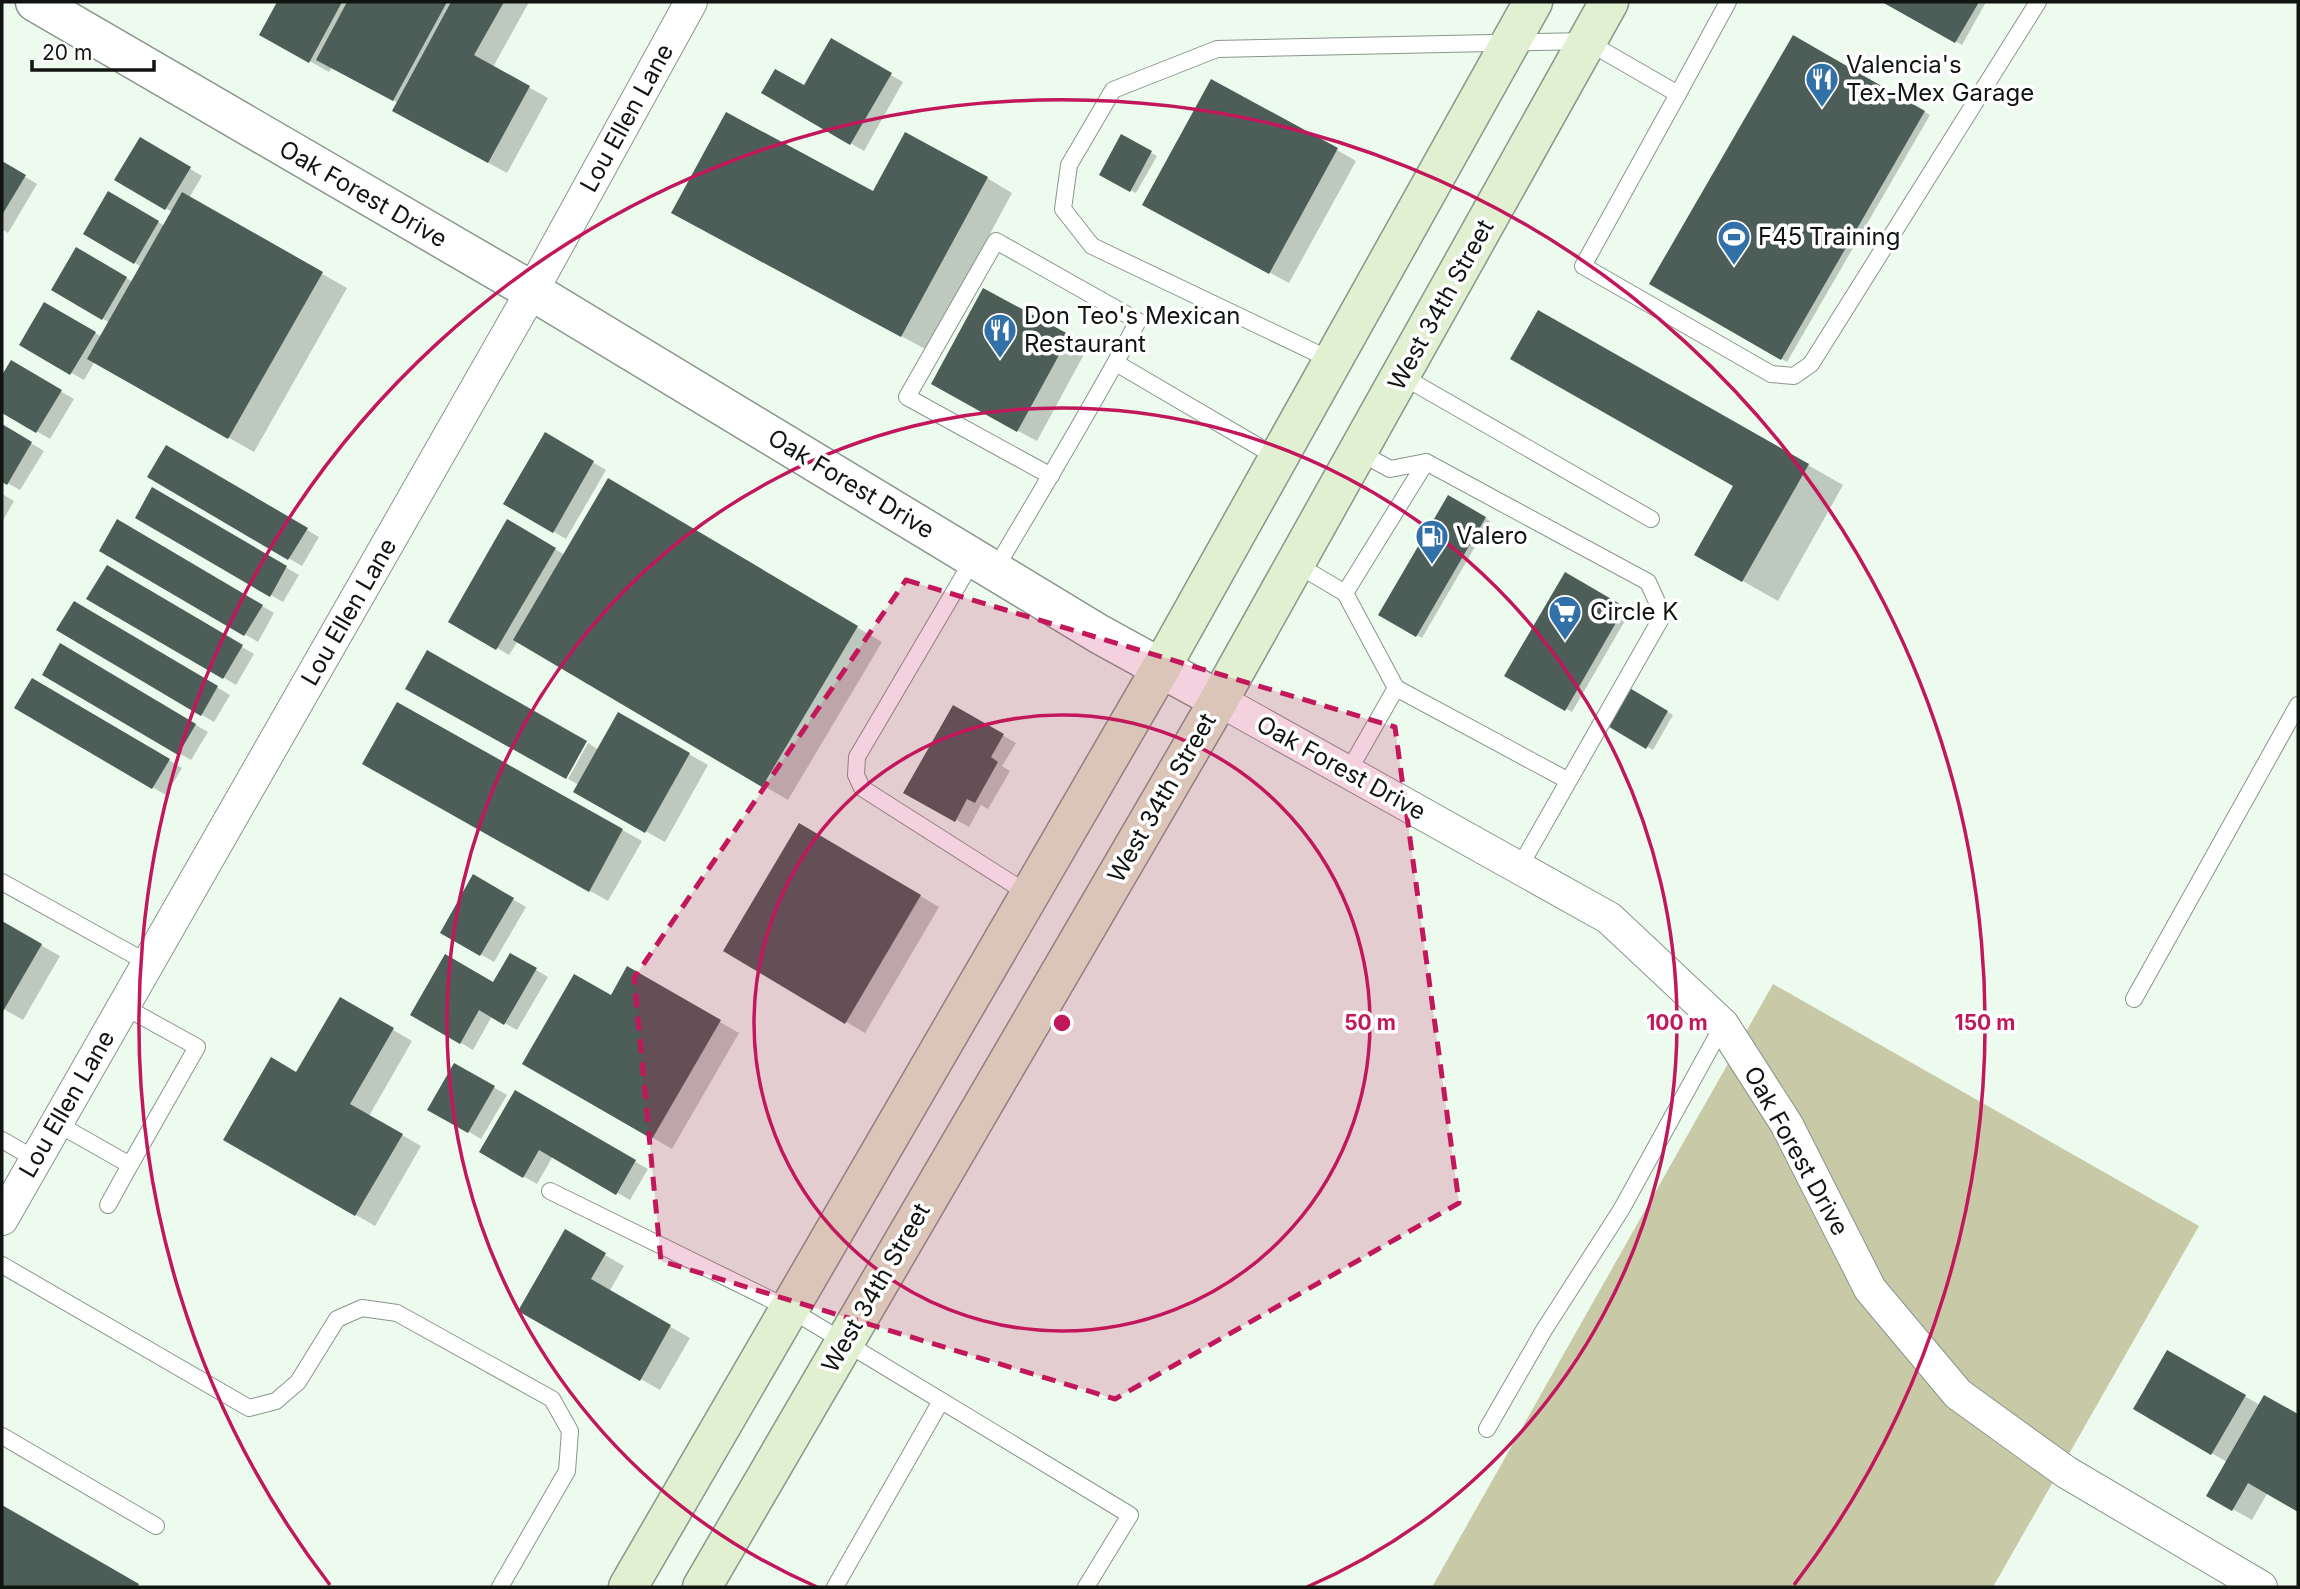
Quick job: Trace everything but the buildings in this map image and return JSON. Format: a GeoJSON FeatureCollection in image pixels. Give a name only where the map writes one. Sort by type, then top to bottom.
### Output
{"type":"FeatureCollection","features":[{"type":"Feature","properties":{"kind":"main road"},"geometry":{"type":"LineString","coordinates":[[628,1587],[1161,668],[1533,2]]}},
{"type":"Feature","properties":{"kind":"main road","name":"West 34th Street"},"geometry":{"type":"LineString","coordinates":[[702,1587],[1219,700],[1609,2]]}},
{"type":"Feature","properties":{"kind":"street","name":"Oak Forest Drive"},"geometry":{"type":"LineString","coordinates":[[35,2],[532,291],[984,565],[1161,668],[1609,918],[1723,1025],[1787,1125],[1870,1289],[1958,1394],[2066,1472],[2261,1587]]}},
{"type":"Feature","properties":{"kind":"street","name":"Lou Ellen Lane"},"geometry":{"type":"LineString","coordinates":[[2,1219],[532,291],[691,2]]}},
{"type":"Feature","properties":{"kind":"lane"},"geometry":{"type":"LineString","coordinates":[[1728,2],[1583,266],[1771,374],[1794,376],[1811,364],[2038,2]]}},
{"type":"Feature","properties":{"kind":"lane"},"geometry":{"type":"LineString","coordinates":[[1333,362],[1092,246],[1063,209],[1069,166],[1113,90],[1217,49],[1586,41],[1678,94]]}},
{"type":"Feature","properties":{"kind":"lane"},"geometry":{"type":"LineString","coordinates":[[1030,895],[862,788],[856,775],[857,757],[984,565],[1051,476],[1138,321],[996,241],[907,397],[1051,476]]}},
{"type":"Feature","properties":{"kind":"lane"},"geometry":{"type":"LineString","coordinates":[[1116,363],[1279,458]]}},
{"type":"Feature","properties":{"kind":"lane"},"geometry":{"type":"LineString","coordinates":[[1402,376],[1651,519]]}},
{"type":"Feature","properties":{"kind":"lane"},"geometry":{"type":"LineString","coordinates":[[1359,452],[1390,469],[1426,461],[1648,582],[1663,615],[1519,868]]}},
{"type":"Feature","properties":{"kind":"lane"},"geometry":{"type":"LineString","coordinates":[[1345,593],[1426,461]]}},
{"type":"Feature","properties":{"kind":"lane"},"geometry":{"type":"LineString","coordinates":[[1296,564],[1345,593],[1396,688],[1567,780]]}},
{"type":"Feature","properties":{"kind":"lane"},"geometry":{"type":"LineString","coordinates":[[1348,772],[1396,688]]}},
{"type":"Feature","properties":{"kind":"lane"},"geometry":{"type":"LineString","coordinates":[[2134,999],[2298,705]]}},
{"type":"Feature","properties":{"kind":"lane"},"geometry":{"type":"LineString","coordinates":[[2,882],[148,963]]}},
{"type":"Feature","properties":{"kind":"lane"},"geometry":{"type":"LineString","coordinates":[[108,1205],[197,1047],[123,1006]]}},
{"type":"Feature","properties":{"kind":"lane"},"geometry":{"type":"LineString","coordinates":[[1487,1429],[1544,1330],[1621,1210],[1723,1025]]}},
{"type":"Feature","properties":{"kind":"lane"},"geometry":{"type":"LineString","coordinates":[[57,1123],[130,1165]]}},
{"type":"Feature","properties":{"kind":"lane"},"geometry":{"type":"LineString","coordinates":[[2,1140],[35,1159]]}},
{"type":"Feature","properties":{"kind":"lane"},"geometry":{"type":"LineString","coordinates":[[550,1192],[788,1308],[1130,1515],[1086,1587]]}},
{"type":"Feature","properties":{"kind":"lane"},"geometry":{"type":"LineString","coordinates":[[2,1265],[249,1408],[276,1401],[298,1382],[337,1319],[362,1308],[397,1313],[552,1399],[570,1431],[567,1471],[500,1587]]}},
{"type":"Feature","properties":{"kind":"lane"},"geometry":{"type":"LineString","coordinates":[[835,1587],[941,1401]]}},
{"type":"Feature","properties":{"kind":"lane"},"geometry":{"type":"LineString","coordinates":[[2,1436],[156,1527]]}},
{"type":"Feature","properties":{"kind":"highlighted area"},"geometry":{"type":"Polygon","coordinates":[[[906,580],[1395,727],[1459,1203],[1115,1399],[661,1261],[634,978],[906,580]]]}},
{"type":"Feature","properties":{"kind":"green space"},"geometry":{"type":"Polygon","coordinates":[[[1773,984],[2199,1226],[1993,1587],[1432,1587],[1773,984]]]}},
{"type":"Feature","properties":{"kind":"place","name":"Valencia's Tex-Mex Garage"},"geometry":{"type":"Point","coordinates":[1822,109]}},
{"type":"Feature","properties":{"kind":"place","name":"F45 Training"},"geometry":{"type":"Point","coordinates":[1734,267]}},
{"type":"Feature","properties":{"kind":"place","name":"Don Teo's Mexican Restaurant"},"geometry":{"type":"Point","coordinates":[1000,360]}},
{"type":"Feature","properties":{"kind":"place","name":"Valero"},"geometry":{"type":"Point","coordinates":[1432,566]}},
{"type":"Feature","properties":{"kind":"place","name":"Circle K"},"geometry":{"type":"Point","coordinates":[1565,642]}}]}
